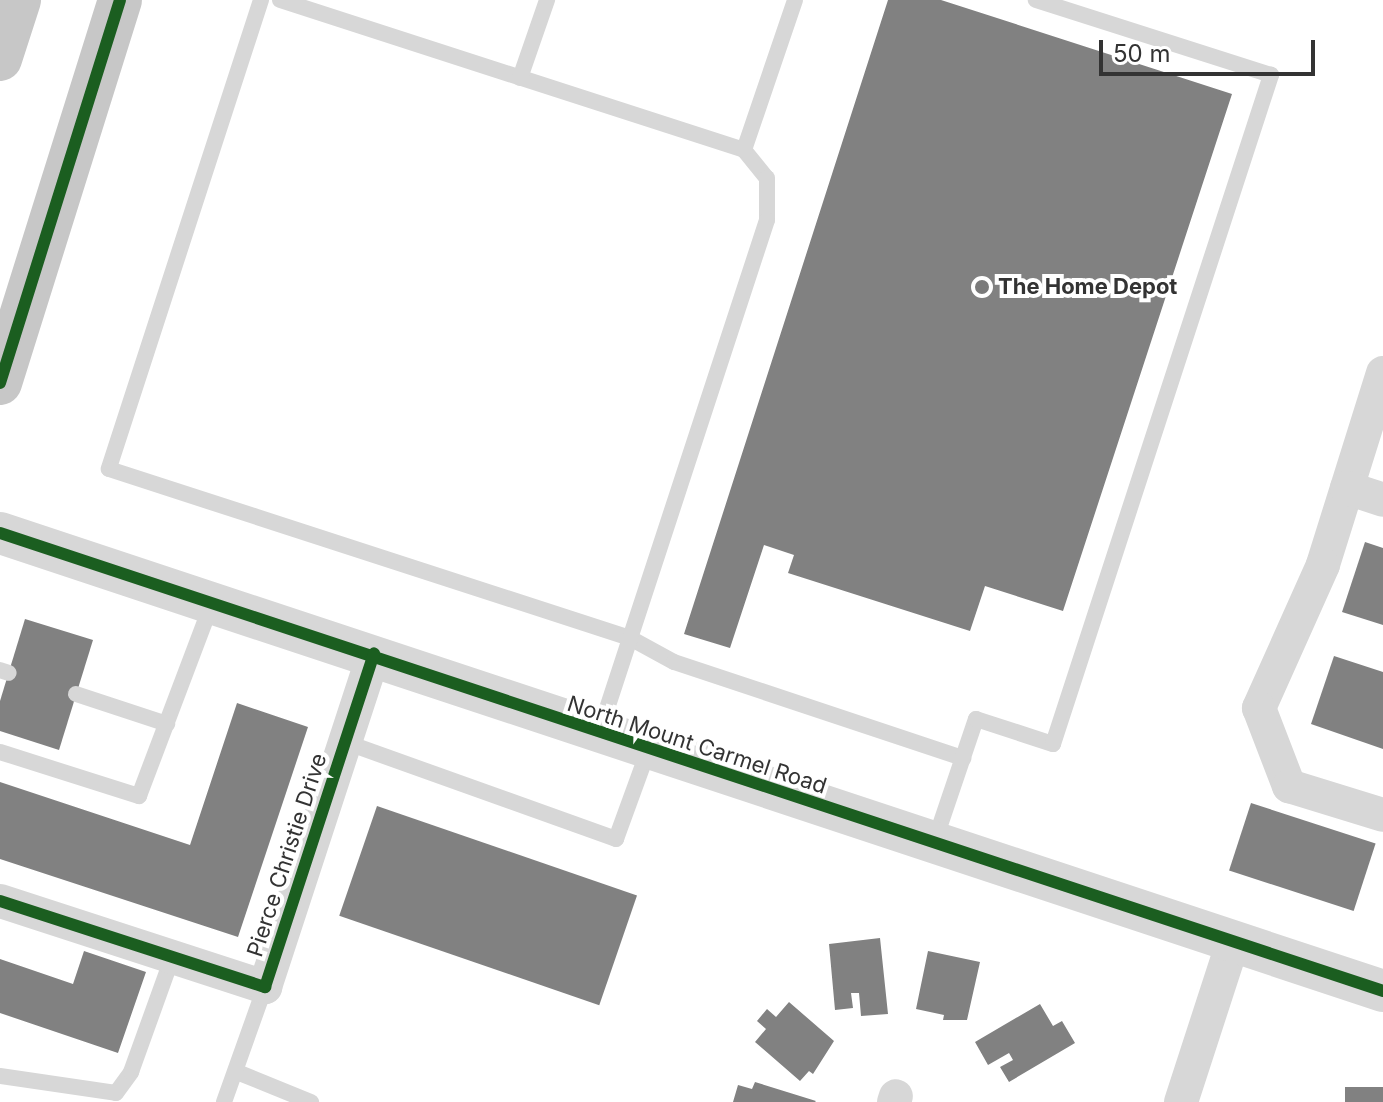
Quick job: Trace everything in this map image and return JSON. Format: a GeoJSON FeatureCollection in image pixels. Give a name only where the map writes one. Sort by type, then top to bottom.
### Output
{"type":"FeatureCollection","features":[{"type":"Feature","properties":{"kind":"highway"},"geometry":{"type":"LineString","coordinates":[[0,59],[19,0]]}},
{"type":"Feature","properties":{"kind":"highway"},"geometry":{"type":"LineString","coordinates":[[0,383],[120,0]]}},
{"type":"Feature","properties":{"kind":"street"},"geometry":{"type":"LineString","coordinates":[[1383,373],[1323,565],[1259,708],[1289,786],[1383,815]]}},
{"type":"Feature","properties":{"kind":"street"},"geometry":{"type":"LineString","coordinates":[[1347,488],[1383,500]]}},
{"type":"Feature","properties":{"kind":"street","name":"North Mount Carmel Road"},"geometry":{"type":"LineString","coordinates":[[0,533],[374,653],[599,735],[1383,991]]}},
{"type":"Feature","properties":{"kind":"street","name":"Pierce Christie Drive"},"geometry":{"type":"LineString","coordinates":[[0,901],[265,987],[374,653]]}},
{"type":"Feature","properties":{"kind":"street"},"geometry":{"type":"LineString","coordinates":[[1181,1102],[1233,942]]}},
{"type":"Feature","properties":{"kind":"lane"},"geometry":{"type":"LineString","coordinates":[[261,0],[109,469],[630,638],[674,662],[963,758]]}},
{"type":"Feature","properties":{"kind":"lane"},"geometry":{"type":"LineString","coordinates":[[280,0],[744,150],[767,178],[767,220],[599,735]]}},
{"type":"Feature","properties":{"kind":"lane"},"geometry":{"type":"LineString","coordinates":[[520,78],[547,0]]}},
{"type":"Feature","properties":{"kind":"lane"},"geometry":{"type":"LineString","coordinates":[[744,150],[795,0]]}},
{"type":"Feature","properties":{"kind":"lane"},"geometry":{"type":"LineString","coordinates":[[933,844],[976,719],[1053,744],[1271,75],[1036,0]]}},
{"type":"Feature","properties":{"kind":"lane"},"geometry":{"type":"LineString","coordinates":[[0,752],[139,796],[212,601]]}},
{"type":"Feature","properties":{"kind":"lane"},"geometry":{"type":"LineString","coordinates":[[76,694],[167,724]]}},
{"type":"Feature","properties":{"kind":"lane"},"geometry":{"type":"LineString","coordinates":[[345,742],[616,839],[648,751]]}},
{"type":"Feature","properties":{"kind":"lane"},"geometry":{"type":"LineString","coordinates":[[0,1076],[54,1094],[116,1093],[131,1072],[172,958]]}},
{"type":"Feature","properties":{"kind":"lane"},"geometry":{"type":"LineString","coordinates":[[224,1102],[265,987]]}},
{"type":"Feature","properties":{"kind":"lane"},"geometry":{"type":"LineString","coordinates":[[237,1072],[311,1102]]}},
{"type":"Feature","properties":{"kind":"building","name":"The Home Depot"},"geometry":{"type":"Polygon","coordinates":[[[888,0],[941,0],[1232,94],[1063,611],[985,586],[970,631],[788,573],[794,555],[764,545],[730,648],[684,634],[888,0]]]}},
{"type":"Feature","properties":{"kind":"building"},"geometry":{"type":"Polygon","coordinates":[[[1365,542],[1383,548],[1383,625],[1342,612],[1365,542]]]}},
{"type":"Feature","properties":{"kind":"building"},"geometry":{"type":"Polygon","coordinates":[[[25,619],[93,640],[59,750],[0,731],[0,701],[25,619]]]}},
{"type":"Feature","properties":{"kind":"building"},"geometry":{"type":"Polygon","coordinates":[[[1334,656],[1383,672],[1383,749],[1311,724],[1334,656]]]}},
{"type":"Feature","properties":{"kind":"building"},"geometry":{"type":"Polygon","coordinates":[[[237,703],[308,727],[238,937],[0,859],[0,782],[190,845],[237,703]]]}},
{"type":"Feature","properties":{"kind":"building"},"geometry":{"type":"Polygon","coordinates":[[[1251,803],[1376,843],[1354,911],[1229,871],[1251,803]]]}},
{"type":"Feature","properties":{"kind":"building"},"geometry":{"type":"Polygon","coordinates":[[[377,806],[637,896],[599,1005],[339,916],[377,806]]]}},
{"type":"Feature","properties":{"kind":"building"},"geometry":{"type":"Polygon","coordinates":[[[880,938],[888,1014],[861,1016],[859,993],[851,993],[853,1008],[835,1010],[829,944],[880,938]]]}},
{"type":"Feature","properties":{"kind":"building"},"geometry":{"type":"Polygon","coordinates":[[[84,951],[146,972],[118,1053],[0,1013],[0,959],[73,984],[84,951]]]}},
{"type":"Feature","properties":{"kind":"building"},"geometry":{"type":"Polygon","coordinates":[[[928,951],[980,962],[967,1020],[943,1020],[944,1015],[916,1009],[928,951]]]}},
{"type":"Feature","properties":{"kind":"building"},"geometry":{"type":"Polygon","coordinates":[[[789,1002],[834,1041],[813,1074],[809,1071],[800,1081],[755,1042],[766,1029],[757,1021],[767,1009],[776,1017],[789,1002]]]}},
{"type":"Feature","properties":{"kind":"building"},"geometry":{"type":"Polygon","coordinates":[[[1040,1004],[1053,1026],[1062,1021],[1075,1043],[1009,1082],[1000,1067],[1013,1060],[1009,1053],[988,1065],[975,1042],[1040,1004]]]}},
{"type":"Feature","properties":{"kind":"building"},"geometry":{"type":"Polygon","coordinates":[[[755,1082],[816,1101],[733,1102],[738,1085],[752,1089],[755,1082]]]}},
{"type":"Feature","properties":{"kind":"building"},"geometry":{"type":"Polygon","coordinates":[[[1345,1087],[1383,1087],[1383,1102],[1345,1102],[1345,1087]]]}},
{"type":"Feature","properties":{"kind":"cycle path"},"geometry":{"type":"LineString","coordinates":[[0,383],[120,0]]}},
{"type":"Feature","properties":{"kind":"cycle path"},"geometry":{"type":"LineString","coordinates":[[0,533],[1383,991]]}},
{"type":"Feature","properties":{"kind":"cycle path"},"geometry":{"type":"LineString","coordinates":[[0,901],[265,987],[374,653]]}},
{"type":"Feature","properties":{"kind":"place","name":"The Home Depot"},"geometry":{"type":"Point","coordinates":[982,287]}}]}
